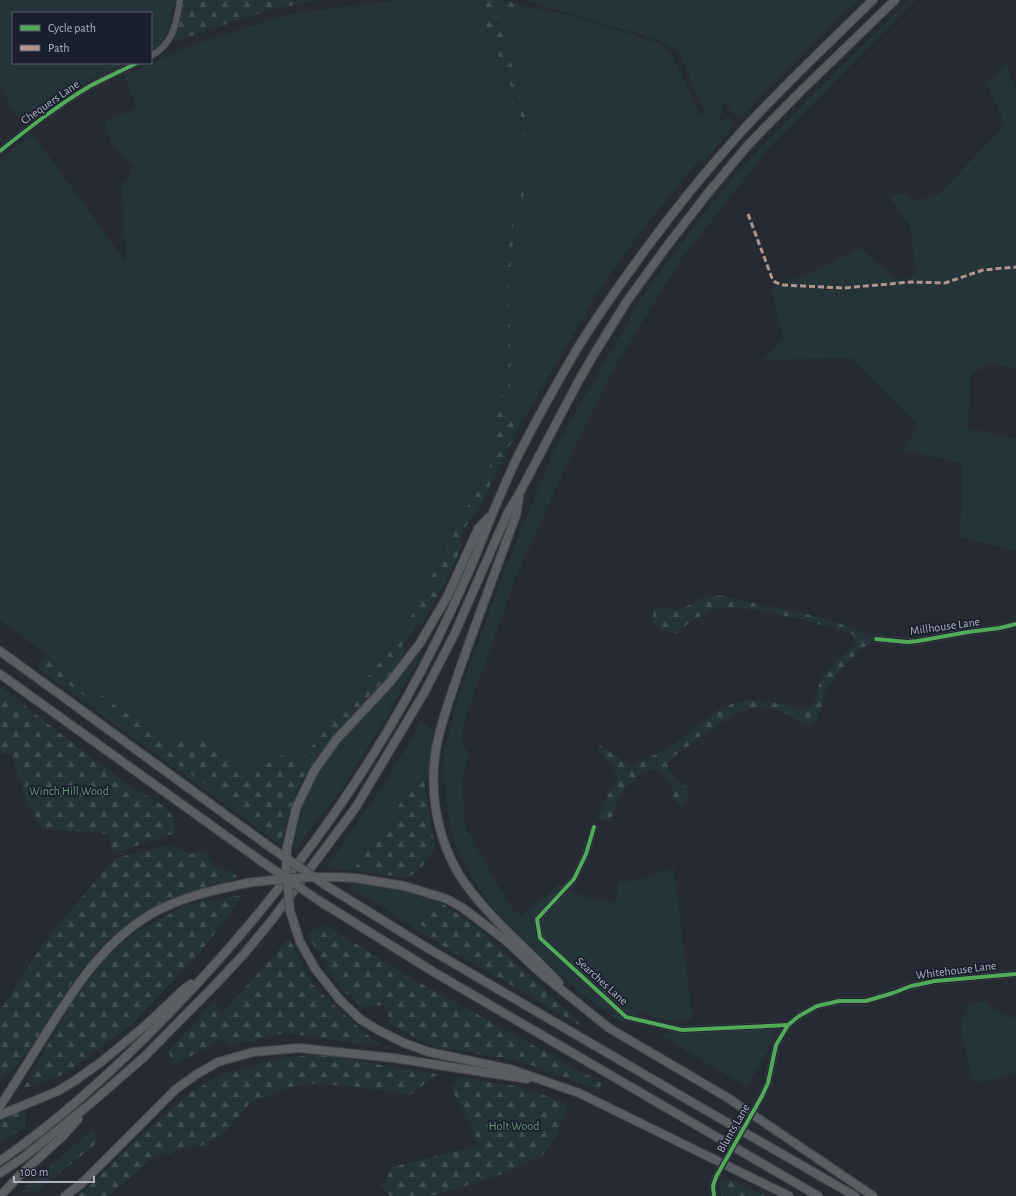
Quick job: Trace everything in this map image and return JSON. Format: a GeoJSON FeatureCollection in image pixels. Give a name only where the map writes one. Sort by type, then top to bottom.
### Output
{"type":"FeatureCollection","features":[{"type":"Feature","properties":{"kind":"highway"},"geometry":{"type":"LineString","coordinates":[[0,1161],[78,1100],[145,1038],[210,971],[300,862],[344,800],[409,694],[464,582],[492,513],[516,461],[576,352],[609,301],[655,236],[696,184],[744,129],[785,86],[873,0]]}},
{"type":"Feature","properties":{"kind":"highway"},"geometry":{"type":"LineString","coordinates":[[0,1173],[24,1157],[90,1104],[143,1058],[244,954],[272,920],[356,807],[424,693],[454,635],[508,512],[520,494],[589,362],[628,301],[667,246],[748,145],[801,91],[895,0]]}},
{"type":"Feature","properties":{"kind":"highway"},"geometry":{"type":"LineString","coordinates":[[520,494],[516,515],[439,732],[433,781],[435,807],[441,834],[451,859],[464,882],[496,920],[545,967],[582,1007]]}},
{"type":"Feature","properties":{"kind":"highway"},"geometry":{"type":"LineString","coordinates":[[492,513],[478,529],[447,597],[420,643],[391,682],[336,740],[314,771],[296,808],[287,848],[286,869],[289,905],[300,942],[316,970],[340,1000],[360,1019],[378,1030],[404,1043],[429,1052],[510,1069],[579,1093],[789,1196]]}},
{"type":"Feature","properties":{"kind":"highway"},"geometry":{"type":"LineString","coordinates":[[0,651],[270,847],[327,886],[424,946],[855,1196]]}},
{"type":"Feature","properties":{"kind":"highway"},"geometry":{"type":"LineString","coordinates":[[0,674],[261,861],[318,900],[437,974],[818,1196]]}},
{"type":"Feature","properties":{"kind":"highway"},"geometry":{"type":"LineString","coordinates":[[0,1106],[73,991],[87,972],[112,944],[137,923],[168,906],[207,892],[247,883],[297,877],[324,876],[354,878],[385,882],[418,889],[447,899],[463,908],[505,940],[543,975],[609,1028],[728,1098],[873,1196]]}},
{"type":"Feature","properties":{"kind":"highway"},"geometry":{"type":"LineString","coordinates":[[0,1114],[58,1091],[76,1080],[146,1025],[182,991],[210,971]]}},
{"type":"Feature","properties":{"kind":"highway"},"geometry":{"type":"LineString","coordinates":[[65,1196],[81,1184],[176,1089],[196,1074],[218,1062],[253,1052],[299,1048],[394,1058],[503,1075],[559,1086]]}},
{"type":"Feature","properties":{"kind":"highway"},"geometry":{"type":"LineString","coordinates":[[0,1196],[21,1174],[63,1136],[90,1104]]}},
{"type":"Feature","properties":{"kind":"street"},"geometry":{"type":"LineString","coordinates":[[152,55],[166,45],[172,35],[177,21],[180,0]]}},
{"type":"Feature","properties":{"kind":"street","name":"Chequers Lane"},"geometry":{"type":"LineString","coordinates":[[0,151],[40,119],[65,102],[91,86],[135,64]]}},
{"type":"Feature","properties":{"kind":"street","name":"Millhouse Lane"},"geometry":{"type":"LineString","coordinates":[[876,639],[907,642],[918,641],[1000,628],[1016,624]]}},
{"type":"Feature","properties":{"kind":"street","name":"Searches Lane"},"geometry":{"type":"LineString","coordinates":[[594,827],[586,854],[574,879],[537,919],[540,938],[626,1017],[682,1030],[788,1025]]}},
{"type":"Feature","properties":{"kind":"street","name":"Whitehouse Lane"},"geometry":{"type":"LineString","coordinates":[[771,1069],[776,1046],[788,1025],[799,1016],[817,1006],[839,1001],[866,1001],[893,994],[911,986],[935,981],[1016,974]]}},
{"type":"Feature","properties":{"kind":"street","name":"Blunts Lane"},"geometry":{"type":"LineString","coordinates":[[714,1196],[713,1186],[716,1177],[762,1096],[768,1083],[771,1069]]}},
{"type":"Feature","properties":{"kind":"green space"},"geometry":{"type":"Polygon","coordinates":[[[0,0],[176,0],[168,30],[162,43],[152,50],[152,12],[12,12],[12,64],[124,64],[91,79],[24,126],[0,84],[0,0]]]}},
{"type":"Feature","properties":{"kind":"green space"},"geometry":{"type":"Polygon","coordinates":[[[183,0],[318,0],[269,10],[173,42],[180,22],[183,0]]]}},
{"type":"Feature","properties":{"kind":"green space"},"geometry":{"type":"Polygon","coordinates":[[[401,0],[485,0],[481,17],[495,46],[520,109],[526,152],[521,196],[512,225],[508,253],[505,289],[507,377],[504,390],[498,403],[492,428],[493,452],[490,466],[458,524],[413,613],[394,642],[301,760],[296,756],[275,759],[243,777],[234,758],[228,750],[194,739],[157,736],[153,727],[140,724],[0,620],[0,160],[32,133],[126,262],[122,183],[130,175],[132,165],[111,143],[105,121],[136,108],[124,76],[152,64],[152,63],[172,53],[198,43],[279,17],[296,13],[401,0]]]}},
{"type":"Feature","properties":{"kind":"green space"},"geometry":{"type":"Polygon","coordinates":[[[485,0],[512,1],[526,6],[508,8],[499,6],[496,8],[524,108],[531,149],[530,171],[516,224],[509,289],[511,378],[508,403],[509,415],[512,422],[518,429],[475,516],[469,520],[460,540],[462,547],[423,622],[418,624],[402,646],[405,652],[393,671],[333,736],[309,768],[298,788],[281,840],[41,664],[47,653],[140,724],[153,727],[157,736],[204,740],[222,746],[233,756],[243,777],[285,754],[293,755],[301,760],[394,642],[413,613],[458,524],[490,466],[493,452],[492,428],[494,417],[507,377],[505,289],[508,253],[512,225],[521,196],[526,152],[520,109],[495,46],[481,17],[485,0]]]}},
{"type":"Feature","properties":{"kind":"green space"},"geometry":{"type":"Polygon","coordinates":[[[523,0],[859,0],[841,16],[744,114],[740,117],[737,116],[731,112],[727,103],[723,104],[723,112],[718,118],[721,122],[729,118],[733,127],[703,162],[699,160],[642,230],[597,293],[518,429],[512,422],[509,415],[508,403],[511,378],[509,289],[516,224],[524,196],[531,149],[524,108],[496,8],[499,6],[508,8],[526,6],[560,13],[660,44],[673,57],[700,116],[704,113],[677,50],[649,37],[523,0]]]}},
{"type":"Feature","properties":{"kind":"green space"},"geometry":{"type":"Polygon","coordinates":[[[909,0],[916,0],[766,152],[682,258],[610,375],[581,434],[518,572],[469,708],[461,740],[469,754],[462,777],[465,825],[489,870],[514,911],[522,916],[559,884],[565,894],[569,890],[591,899],[615,902],[619,881],[637,881],[675,867],[674,871],[693,1021],[666,1020],[641,1011],[626,1026],[582,994],[546,961],[494,909],[471,876],[453,839],[445,798],[444,752],[459,694],[504,572],[553,452],[642,297],[701,217],[744,165],[827,80],[909,0]]]}},
{"type":"Feature","properties":{"kind":"green space"},"geometry":{"type":"Polygon","coordinates":[[[1006,63],[1016,89],[1016,368],[989,364],[971,374],[968,428],[1016,439],[1016,551],[959,537],[962,500],[962,463],[904,451],[917,424],[851,358],[761,360],[783,339],[771,289],[835,261],[859,247],[899,281],[916,273],[910,227],[889,196],[903,193],[916,201],[939,194],[1005,125],[987,84],[1006,63]]]}},
{"type":"Feature","properties":{"kind":"green space"},"geometry":{"type":"Polygon","coordinates":[[[712,595],[724,596],[827,619],[876,638],[856,654],[834,679],[825,693],[817,720],[810,726],[805,726],[790,715],[765,708],[757,708],[737,714],[714,727],[668,762],[670,772],[685,785],[689,793],[688,798],[681,807],[675,800],[672,788],[665,778],[655,770],[649,770],[631,782],[622,793],[610,821],[597,820],[608,795],[617,782],[614,769],[598,750],[600,745],[632,766],[672,745],[720,709],[738,702],[753,700],[802,709],[810,707],[816,699],[820,682],[827,671],[855,644],[855,638],[852,634],[804,620],[757,610],[723,607],[712,609],[676,633],[671,634],[655,626],[653,620],[654,606],[676,610],[687,606],[700,598],[712,595]]]}},
{"type":"Feature","properties":{"kind":"green space"},"geometry":{"type":"Polygon","coordinates":[[[426,643],[413,671],[403,686],[388,715],[344,786],[303,839],[296,851],[292,849],[296,826],[302,806],[321,769],[347,735],[397,681],[426,643]]]}},
{"type":"Feature","properties":{"kind":"green space"},"geometry":{"type":"Polygon","coordinates":[[[41,664],[281,840],[280,845],[37,668],[41,664]]]}},
{"type":"Feature","properties":{"kind":"green space","name":"Winch Hill Wood"},"geometry":{"type":"Polygon","coordinates":[[[0,686],[84,752],[128,784],[165,807],[175,820],[175,833],[114,853],[107,834],[42,829],[27,800],[11,755],[0,753],[0,686]]]}},
{"type":"Feature","properties":{"kind":"green space"},"geometry":{"type":"Polygon","coordinates":[[[420,722],[435,730],[429,777],[424,780],[420,771],[389,822],[353,870],[325,869],[387,779],[420,722]]]}},
{"type":"Feature","properties":{"kind":"green space"},"geometry":{"type":"Polygon","coordinates":[[[419,771],[424,780],[435,849],[421,868],[407,878],[353,870],[389,822],[419,771]]]}},
{"type":"Feature","properties":{"kind":"green space"},"geometry":{"type":"Polygon","coordinates":[[[170,845],[191,854],[200,851],[206,852],[215,867],[225,869],[236,875],[238,878],[172,899],[149,910],[129,923],[110,939],[76,977],[25,1055],[0,1081],[0,1011],[44,942],[115,858],[170,845]]]}},
{"type":"Feature","properties":{"kind":"green space"},"geometry":{"type":"Polygon","coordinates":[[[351,883],[384,886],[413,892],[441,902],[443,904],[419,911],[421,925],[438,943],[384,908],[351,889],[351,883]]]}},
{"type":"Feature","properties":{"kind":"green space"},"geometry":{"type":"Polygon","coordinates":[[[244,895],[198,955],[130,1026],[64,1074],[23,1089],[69,1007],[102,962],[123,942],[137,931],[188,904],[244,895]]]}},
{"type":"Feature","properties":{"kind":"green space"},"geometry":{"type":"Polygon","coordinates":[[[443,904],[480,929],[588,1030],[438,943],[421,925],[419,911],[443,904]]]}},
{"type":"Feature","properties":{"kind":"green space"},"geometry":{"type":"Polygon","coordinates":[[[324,924],[413,979],[602,1083],[599,1090],[520,1061],[431,1046],[392,1025],[384,1005],[362,1007],[340,988],[307,934],[324,924]]]}},
{"type":"Feature","properties":{"kind":"green space"},"geometry":{"type":"Polygon","coordinates":[[[289,938],[312,984],[379,1045],[285,1033],[230,1046],[223,1039],[174,1065],[168,1051],[214,1002],[222,1014],[289,938]]]}},
{"type":"Feature","properties":{"kind":"green space"},"geometry":{"type":"Polygon","coordinates":[[[970,1002],[988,1002],[988,1006],[1016,1019],[1016,1074],[975,1084],[961,1031],[963,1017],[970,1002]]]}},
{"type":"Feature","properties":{"kind":"green space"},"geometry":{"type":"Polygon","coordinates":[[[771,1029],[773,1042],[747,1087],[658,1034],[771,1029]]]}},
{"type":"Feature","properties":{"kind":"green space"},"geometry":{"type":"Polygon","coordinates":[[[328,1054],[381,1065],[438,1074],[410,1095],[352,1086],[311,1084],[289,1087],[249,1104],[227,1130],[204,1145],[175,1151],[153,1158],[109,1196],[77,1196],[92,1184],[138,1137],[192,1092],[227,1072],[228,1073],[285,1057],[328,1054]]]}},
{"type":"Feature","properties":{"kind":"green space","name":"Holt Wood"},"geometry":{"type":"Polygon","coordinates":[[[458,1077],[526,1088],[567,1104],[556,1137],[542,1156],[506,1173],[430,1196],[390,1196],[381,1187],[393,1167],[480,1145],[451,1087],[458,1077]]]}},
{"type":"Feature","properties":{"kind":"green space"},"geometry":{"type":"Polygon","coordinates":[[[25,1111],[25,1127],[0,1144],[0,1120],[3,1116],[25,1111]]]}},
{"type":"Feature","properties":{"kind":"green space"},"geometry":{"type":"Polygon","coordinates":[[[93,1129],[98,1142],[37,1191],[19,1194],[93,1129]]]}},
{"type":"Feature","properties":{"kind":"green space"},"geometry":{"type":"Polygon","coordinates":[[[720,1179],[738,1183],[765,1196],[722,1196],[720,1179]]]}},
{"type":"Feature","properties":{"kind":"marked path"},"geometry":{"type":"LineString","coordinates":[[748,214],[772,278],[775,282],[782,285],[844,288],[911,282],[945,283],[983,270],[1016,267]]}},
{"type":"Feature","properties":{"kind":"cycle path"},"geometry":{"type":"LineString","coordinates":[[0,151],[78,93],[135,64]]}},
{"type":"Feature","properties":{"kind":"cycle path"},"geometry":{"type":"LineString","coordinates":[[876,639],[907,642],[918,641],[1000,628],[1016,624]]}},
{"type":"Feature","properties":{"kind":"cycle path"},"geometry":{"type":"LineString","coordinates":[[594,827],[586,854],[574,879],[537,919],[540,938],[626,1017],[682,1030],[788,1025]]}},
{"type":"Feature","properties":{"kind":"cycle path"},"geometry":{"type":"LineString","coordinates":[[714,1196],[713,1186],[716,1177],[768,1083],[776,1045],[788,1025],[799,1016],[817,1006],[839,1001],[866,1001],[911,986],[935,981],[1016,974]]}}]}
